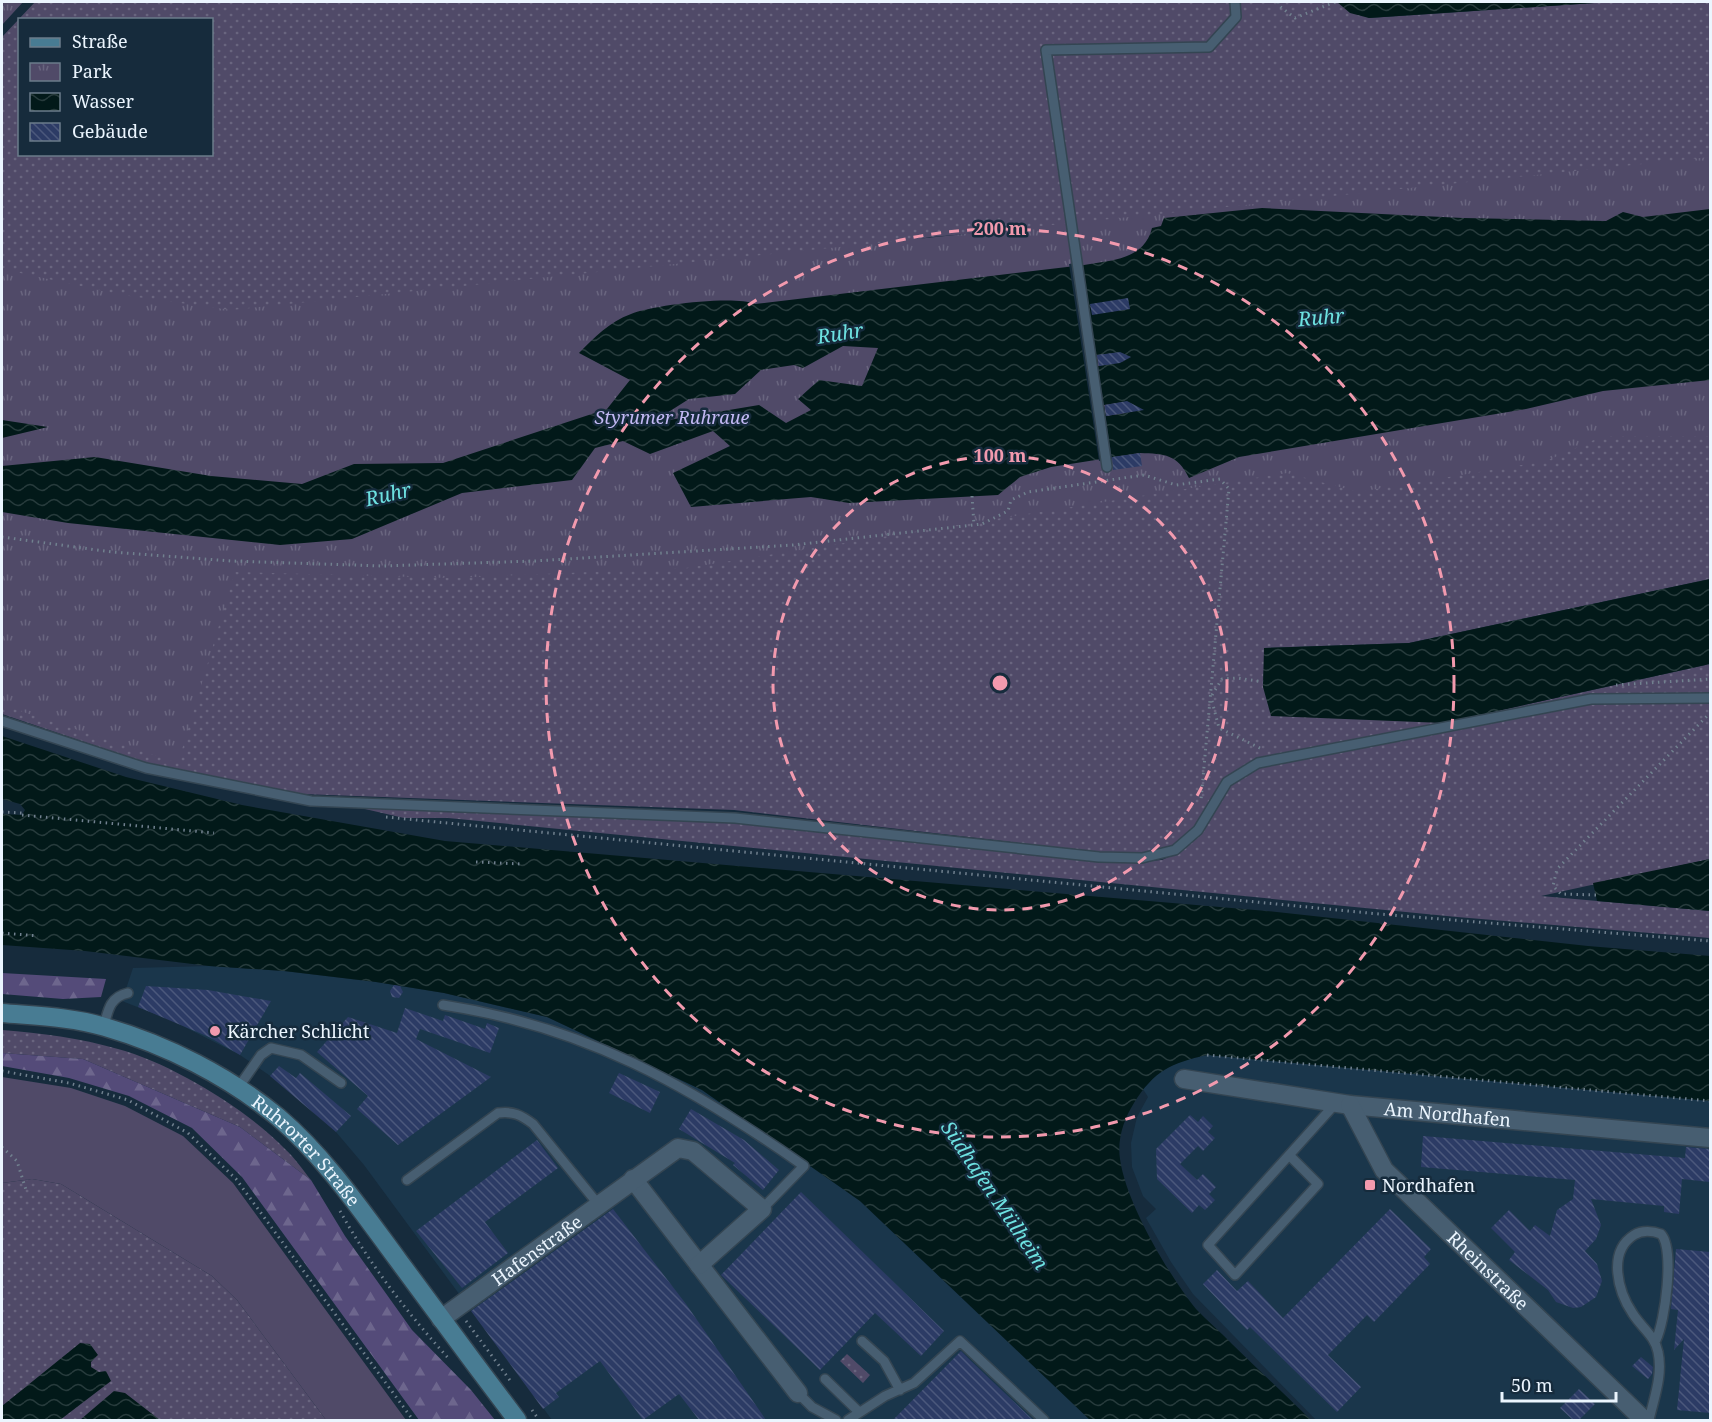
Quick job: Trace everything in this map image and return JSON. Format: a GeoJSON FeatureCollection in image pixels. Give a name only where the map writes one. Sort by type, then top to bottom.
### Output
{"type":"FeatureCollection","features":[{"type":"Feature","properties":{"kind":"main road","name":"Ruhrorter Straße"},"geometry":{"type":"LineString","coordinates":[[2,1013],[64,1019],[104,1026],[156,1045],[199,1065],[238,1088],[277,1117],[319,1157],[517,1420]]}},
{"type":"Feature","properties":{"kind":"street","name":"Am Nordhafen"},"geometry":{"type":"LineString","coordinates":[[1184,1079],[1343,1104],[1710,1138]]}},
{"type":"Feature","properties":{"kind":"street","name":"Rheinstraße"},"geometry":{"type":"LineString","coordinates":[[1343,1104],[1384,1170],[1644,1420]]}},
{"type":"Feature","properties":{"kind":"street","name":"Hafenstraße"},"geometry":{"type":"LineString","coordinates":[[441,1318],[669,1152],[687,1148],[762,1209]]}},
{"type":"Feature","properties":{"kind":"street"},"geometry":{"type":"LineString","coordinates":[[633,1179],[798,1393]]}},
{"type":"Feature","properties":{"kind":"street"},"geometry":{"type":"LineString","coordinates":[[699,1265],[762,1209]]}},
{"type":"Feature","properties":{"kind":"lane"},"geometry":{"type":"LineString","coordinates":[[1107,467],[1046,50],[1209,47],[1236,16],[1235,2]]}},
{"type":"Feature","properties":{"kind":"lane"},"geometry":{"type":"LineString","coordinates":[[2,721],[146,768],[310,801],[735,818],[1099,857],[1142,858],[1174,850],[1198,830],[1227,782],[1258,763],[1591,699],[1710,698]]}},
{"type":"Feature","properties":{"kind":"lane"},"geometry":{"type":"LineString","coordinates":[[104,1026],[111,1001],[119,995],[128,993]]}},
{"type":"Feature","properties":{"kind":"lane"},"geometry":{"type":"LineString","coordinates":[[444,1005],[530,1022],[586,1041],[655,1073],[748,1127],[804,1166],[762,1209]]}},
{"type":"Feature","properties":{"kind":"lane"},"geometry":{"type":"LineString","coordinates":[[238,1088],[261,1055],[271,1048],[301,1055],[341,1083]]}},
{"type":"Feature","properties":{"kind":"lane"},"geometry":{"type":"LineString","coordinates":[[1289,1155],[1318,1184],[1235,1275],[1208,1245],[1289,1155],[1343,1104]]}},
{"type":"Feature","properties":{"kind":"lane"},"geometry":{"type":"LineString","coordinates":[[406,1180],[498,1113],[509,1111],[521,1115],[532,1124],[598,1204]]}},
{"type":"Feature","properties":{"kind":"lane"},"geometry":{"type":"LineString","coordinates":[[1649,1420],[1660,1371],[1656,1340],[1663,1322],[1668,1245],[1661,1234],[1650,1231],[1633,1236],[1622,1246],[1618,1255],[1617,1272],[1626,1304],[1656,1340]]}},
{"type":"Feature","properties":{"kind":"lane"},"geometry":{"type":"LineString","coordinates":[[862,1341],[884,1361],[900,1390]]}},
{"type":"Feature","properties":{"kind":"lane"},"geometry":{"type":"LineString","coordinates":[[848,1420],[914,1383],[960,1341],[1044,1420]]}},
{"type":"Feature","properties":{"kind":"lane"},"geometry":{"type":"LineString","coordinates":[[825,1379],[859,1412]]}},
{"type":"Feature","properties":{"kind":"lane"},"geometry":{"type":"LineString","coordinates":[[798,1393],[812,1407],[836,1420]]}},
{"type":"Feature","properties":{"kind":"path"},"geometry":{"type":"LineString","coordinates":[[1278,2],[1278,5],[1295,18],[1335,2]]}},
{"type":"Feature","properties":{"kind":"path"},"geometry":{"type":"LineString","coordinates":[[2,537],[112,552],[220,560],[383,566],[534,561],[793,545],[974,525],[982,524],[1008,511],[1011,500],[1028,492],[1144,475],[1176,485],[1220,479],[1229,489],[1198,830]]}},
{"type":"Feature","properties":{"kind":"path"},"geometry":{"type":"LineString","coordinates":[[972,496],[974,525]]}},
{"type":"Feature","properties":{"kind":"path"},"geometry":{"type":"LineString","coordinates":[[1263,682],[1238,678],[1222,679],[1210,698],[1219,728],[1282,758]]}},
{"type":"Feature","properties":{"kind":"path"},"geometry":{"type":"LineString","coordinates":[[1616,685],[1710,679]]}},
{"type":"Feature","properties":{"kind":"path"},"geometry":{"type":"LineString","coordinates":[[1596,895],[1561,894],[1553,886],[1557,868],[1710,713]]}},
{"type":"Feature","properties":{"kind":"path"},"geometry":{"type":"LineString","coordinates":[[2,812],[214,833]]}},
{"type":"Feature","properties":{"kind":"path"},"geometry":{"type":"LineString","coordinates":[[380,816],[403,821],[1367,913],[1710,941]]}},
{"type":"Feature","properties":{"kind":"path"},"geometry":{"type":"LineString","coordinates":[[476,862],[521,864]]}},
{"type":"Feature","properties":{"kind":"path"},"geometry":{"type":"LineString","coordinates":[[2,933],[38,936]]}},
{"type":"Feature","properties":{"kind":"path"},"geometry":{"type":"LineString","coordinates":[[1207,1055],[1710,1101]]}},
{"type":"Feature","properties":{"kind":"path"},"geometry":{"type":"LineString","coordinates":[[2,1071],[69,1083],[128,1100],[188,1133],[236,1179],[412,1420]]}},
{"type":"Feature","properties":{"kind":"path"},"geometry":{"type":"LineString","coordinates":[[2,1147],[17,1161],[26,1190]]}},
{"type":"Feature","properties":{"kind":"path"},"geometry":{"type":"LineString","coordinates":[[336,1204],[357,1242],[424,1331]]}},
{"type":"Feature","properties":{"kind":"shaded area"},"geometry":{"type":"Polygon","coordinates":[[[209,966],[284,971],[376,982],[444,993],[547,1017],[702,1090],[860,1201],[1090,1420],[552,1420],[364,1165],[336,1132],[288,1088],[240,1055],[173,1021],[122,1001],[133,968],[209,966]]]}},
{"type":"Feature","properties":{"kind":"shaded area"},"geometry":{"type":"Polygon","coordinates":[[[1207,1055],[1710,1101],[1710,1420],[1316,1420],[1193,1294],[1171,1262],[1146,1218],[1156,1209],[1143,1196],[1132,1167],[1131,1143],[1137,1117],[1148,1097],[1143,1089],[1160,1070],[1185,1060],[1207,1055]]]}},
{"type":"Feature","properties":{"kind":"green space"},"geometry":{"type":"Polygon","coordinates":[[[2,2],[23,2],[2,25],[2,2]]]}},
{"type":"Feature","properties":{"kind":"green space"},"geometry":{"type":"Polygon","coordinates":[[[35,2],[1337,2],[1369,18],[1609,2],[1710,2],[1710,209],[1164,218],[930,237],[2,420],[2,37],[18,20],[18,156],[213,156],[213,18],[20,18],[35,2]]]}},
{"type":"Feature","properties":{"kind":"green space","name":"Styrumer Ruhraue"},"geometry":{"type":"Polygon","coordinates":[[[1710,157],[1710,436],[1603,436],[1546,461],[1358,492],[1287,473],[686,568],[451,578],[235,572],[178,763],[2,705],[2,269],[122,295],[231,310],[1710,157]]]}},
{"type":"Feature","properties":{"kind":"green space"},"geometry":{"type":"Polygon","coordinates":[[[1710,380],[1710,579],[1409,643],[1265,648],[1263,687],[1442,723],[1710,664],[1710,859],[1541,896],[1710,911],[1710,938],[1457,917],[448,818],[404,818],[352,806],[731,822],[1118,863],[1162,860],[1179,852],[1097,852],[734,810],[302,794],[149,764],[2,714],[2,531],[1710,380]]]}},
{"type":"Feature","properties":{"kind":"green space"},"geometry":{"type":"Polygon","coordinates":[[[2,973],[106,979],[101,997],[63,999],[2,994],[2,973]]]}},
{"type":"Feature","properties":{"kind":"green space"},"geometry":{"type":"Polygon","coordinates":[[[2,1030],[46,1034],[89,1042],[118,1049],[161,1065],[208,1090],[251,1119],[296,1160],[311,1180],[240,1127],[83,1059],[2,1053],[2,1030]]]}},
{"type":"Feature","properties":{"kind":"green space"},"geometry":{"type":"Polygon","coordinates":[[[2,1053],[83,1059],[240,1127],[311,1180],[345,1236],[412,1330],[471,1390],[495,1420],[419,1420],[242,1177],[192,1128],[129,1096],[69,1078],[2,1066],[2,1053]]]}},
{"type":"Feature","properties":{"kind":"green space"},"geometry":{"type":"Polygon","coordinates":[[[2,1077],[71,1088],[125,1106],[183,1136],[233,1183],[406,1420],[326,1420],[237,1300],[212,1276],[61,1184],[32,1179],[2,1183],[2,1077]]]}},
{"type":"Feature","properties":{"kind":"green space"},"geometry":{"type":"Polygon","coordinates":[[[32,1179],[61,1184],[212,1276],[237,1300],[326,1420],[2,1420],[2,1183],[32,1179]]]}},
{"type":"Feature","properties":{"kind":"green space"},"geometry":{"type":"Polygon","coordinates":[[[847,1354],[870,1375],[863,1383],[840,1361],[847,1354]]]}},
{"type":"Feature","properties":{"kind":"water"},"geometry":{"type":"Polygon","coordinates":[[[1337,2],[1609,2],[1369,18],[1350,13],[1337,2]]]}},
{"type":"Feature","properties":{"kind":"water","name":"Ruhr"},"geometry":{"type":"Polygon","coordinates":[[[1262,208],[1463,218],[1606,221],[1623,212],[1643,217],[1710,209],[1710,380],[1603,391],[1526,409],[1239,457],[1189,478],[1175,460],[1157,454],[1140,453],[1051,467],[1020,477],[998,495],[849,503],[811,497],[691,507],[673,473],[730,446],[713,431],[650,454],[623,441],[595,448],[572,480],[462,493],[352,539],[280,545],[68,523],[2,512],[2,466],[95,457],[211,476],[302,484],[354,464],[443,463],[607,409],[630,380],[579,353],[609,326],[631,314],[656,307],[693,302],[730,300],[755,304],[1105,262],[1126,257],[1142,247],[1152,228],[1161,226],[1164,218],[1262,208]],[[843,346],[803,368],[794,365],[761,370],[735,394],[689,399],[651,423],[759,405],[786,423],[811,410],[798,399],[819,380],[862,386],[878,348],[843,346]],[[1124,354],[1097,355],[1098,366],[1124,361],[1124,354]],[[1124,402],[1104,405],[1106,416],[1126,413],[1124,402]]]}},
{"type":"Feature","properties":{"kind":"water"},"geometry":{"type":"Polygon","coordinates":[[[2,420],[48,427],[2,438],[2,420]]]}},
{"type":"Feature","properties":{"kind":"water"},"geometry":{"type":"Polygon","coordinates":[[[1710,579],[1710,664],[1443,723],[1271,716],[1263,687],[1264,648],[1409,643],[1710,579]]]}},
{"type":"Feature","properties":{"kind":"water","name":"Südhafen Mülheim"},"geometry":{"type":"Polygon","coordinates":[[[2,736],[126,777],[242,805],[445,841],[1267,911],[1588,946],[1710,956],[1710,1101],[1207,1055],[1173,1065],[1156,1076],[1141,1092],[1124,1122],[1119,1152],[1130,1196],[1161,1258],[1196,1309],[1311,1420],[1090,1420],[860,1201],[702,1090],[547,1017],[444,993],[376,982],[85,951],[2,945],[2,814],[22,815],[25,810],[20,804],[2,799],[2,736]]]}},
{"type":"Feature","properties":{"kind":"water"},"geometry":{"type":"Polygon","coordinates":[[[1710,859],[1710,911],[1597,901],[1593,883],[1710,859]]]}},
{"type":"Feature","properties":{"kind":"water"},"geometry":{"type":"Polygon","coordinates":[[[80,1343],[90,1344],[98,1355],[91,1362],[91,1367],[99,1372],[106,1371],[111,1381],[60,1420],[2,1420],[2,1406],[80,1343]]]}},
{"type":"Feature","properties":{"kind":"water"},"geometry":{"type":"Polygon","coordinates":[[[114,1391],[125,1393],[160,1420],[80,1420],[114,1391]]]}},
{"type":"Feature","properties":{"kind":"pier"},"geometry":{"type":"Polygon","coordinates":[[[1082,262],[1112,459],[1099,461],[1069,264],[1082,262]]]}},
{"type":"Feature","properties":{"kind":"building"},"geometry":{"type":"Polygon","coordinates":[[[1128,298],[1130,309],[1092,315],[1090,304],[1128,298]]]}},
{"type":"Feature","properties":{"kind":"building"},"geometry":{"type":"Polygon","coordinates":[[[1120,352],[1131,357],[1120,363],[1099,366],[1097,355],[1120,352]]]}},
{"type":"Feature","properties":{"kind":"building"},"geometry":{"type":"Polygon","coordinates":[[[1127,401],[1144,410],[1106,416],[1105,405],[1127,401]]]}},
{"type":"Feature","properties":{"kind":"building"},"geometry":{"type":"Polygon","coordinates":[[[1140,453],[1142,466],[1113,470],[1112,457],[1140,453]]]}},
{"type":"Feature","properties":{"kind":"building"},"geometry":{"type":"Polygon","coordinates":[[[394,985],[400,986],[403,992],[399,998],[392,997],[390,991],[394,985]]]}},
{"type":"Feature","properties":{"kind":"building"},"geometry":{"type":"Polygon","coordinates":[[[146,986],[208,990],[271,1001],[240,1055],[209,1037],[138,1007],[146,986]]]}},
{"type":"Feature","properties":{"kind":"building"},"geometry":{"type":"Polygon","coordinates":[[[405,1008],[443,1021],[445,1015],[485,1029],[487,1023],[499,1028],[490,1053],[420,1029],[416,1039],[491,1077],[398,1145],[357,1109],[368,1096],[317,1052],[348,1017],[397,1033],[405,1008]]]}},
{"type":"Feature","properties":{"kind":"building"},"geometry":{"type":"Polygon","coordinates":[[[279,1066],[296,1078],[300,1073],[351,1116],[336,1132],[270,1076],[279,1066]]]}},
{"type":"Feature","properties":{"kind":"building"},"geometry":{"type":"Polygon","coordinates":[[[619,1073],[660,1092],[650,1113],[609,1093],[619,1073]]]}},
{"type":"Feature","properties":{"kind":"building"},"geometry":{"type":"Polygon","coordinates":[[[691,1109],[744,1140],[779,1170],[763,1190],[733,1165],[735,1163],[679,1129],[691,1109]]]}},
{"type":"Feature","properties":{"kind":"building"},"geometry":{"type":"Polygon","coordinates":[[[1190,1115],[1198,1122],[1203,1116],[1213,1126],[1208,1132],[1215,1138],[1203,1151],[1198,1146],[1180,1164],[1197,1180],[1203,1174],[1216,1187],[1209,1194],[1215,1200],[1205,1210],[1199,1205],[1192,1213],[1157,1179],[1156,1149],[1190,1115]]]}},
{"type":"Feature","properties":{"kind":"building"},"geometry":{"type":"Polygon","coordinates":[[[1423,1136],[1685,1158],[1686,1147],[1710,1149],[1710,1182],[1682,1179],[1679,1214],[1664,1212],[1664,1206],[1591,1199],[1601,1225],[1596,1239],[1585,1251],[1597,1264],[1602,1281],[1596,1297],[1581,1307],[1573,1308],[1556,1302],[1548,1290],[1509,1260],[1515,1252],[1491,1228],[1509,1210],[1530,1231],[1535,1225],[1550,1236],[1557,1210],[1573,1199],[1575,1180],[1421,1167],[1423,1136]]]}},
{"type":"Feature","properties":{"kind":"building"},"geometry":{"type":"Polygon","coordinates":[[[537,1140],[558,1168],[485,1222],[508,1253],[462,1288],[416,1231],[537,1140]]]}},
{"type":"Feature","properties":{"kind":"building"},"geometry":{"type":"Polygon","coordinates":[[[801,1192],[944,1331],[921,1356],[875,1313],[820,1370],[721,1275],[801,1192]]]}},
{"type":"Feature","properties":{"kind":"building"},"geometry":{"type":"Polygon","coordinates":[[[613,1209],[686,1304],[766,1420],[699,1420],[679,1394],[643,1420],[600,1361],[556,1393],[559,1397],[543,1409],[471,1311],[613,1209]]]}},
{"type":"Feature","properties":{"kind":"building"},"geometry":{"type":"Polygon","coordinates":[[[1390,1209],[1431,1249],[1424,1257],[1430,1264],[1374,1322],[1367,1315],[1328,1355],[1361,1387],[1337,1412],[1250,1327],[1247,1330],[1203,1284],[1217,1270],[1237,1291],[1248,1281],[1283,1318],[1390,1209]]]}},
{"type":"Feature","properties":{"kind":"building"},"geometry":{"type":"Polygon","coordinates":[[[1676,1249],[1710,1252],[1710,1413],[1677,1410],[1684,1339],[1674,1350],[1678,1310],[1671,1309],[1676,1249]]]}},
{"type":"Feature","properties":{"kind":"building"},"geometry":{"type":"Polygon","coordinates":[[[961,1351],[972,1362],[1033,1420],[893,1420],[961,1351]]]}},
{"type":"Feature","properties":{"kind":"building"},"geometry":{"type":"Polygon","coordinates":[[[1641,1357],[1653,1367],[1648,1379],[1632,1366],[1641,1357]]]}},
{"type":"Feature","properties":{"kind":"building"},"geometry":{"type":"Polygon","coordinates":[[[1579,1389],[1595,1404],[1579,1420],[1573,1420],[1560,1408],[1579,1389]]]}},
{"type":"Feature","properties":{"kind":"place","name":"Kärcher Schlicht"},"geometry":{"type":"Point","coordinates":[215,1031]}},
{"type":"Feature","properties":{"kind":"place","name":"Nordhafen"},"geometry":{"type":"Point","coordinates":[1370,1185]}}]}
